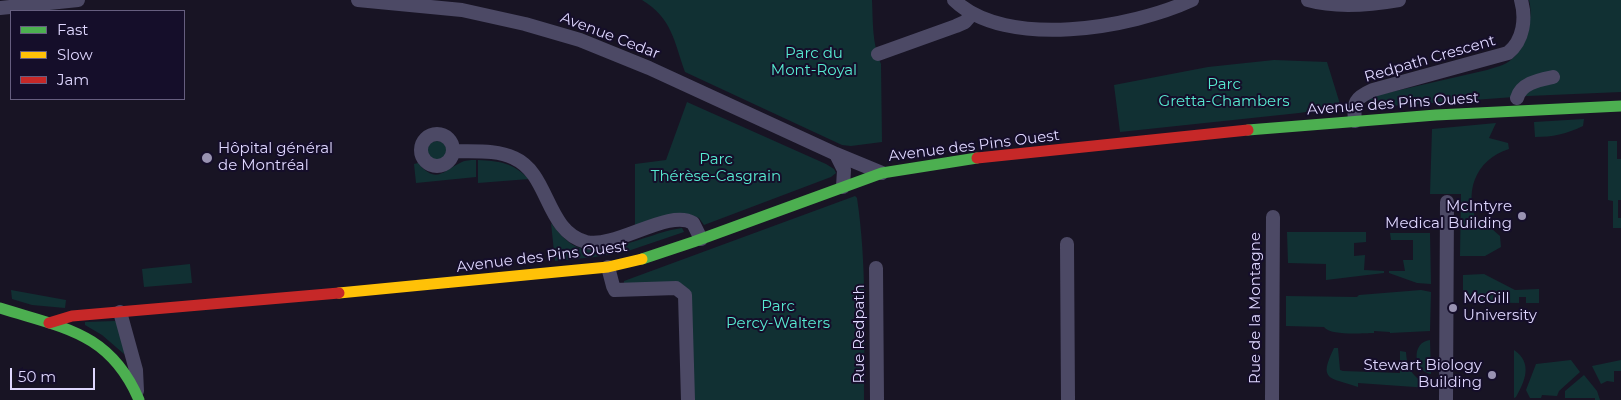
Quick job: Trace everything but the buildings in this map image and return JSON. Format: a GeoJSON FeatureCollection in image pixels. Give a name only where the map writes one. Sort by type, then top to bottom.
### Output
{"type":"FeatureCollection","features":[{"type":"Feature","properties":{"kind":"main road","name":"Avenue des Pins Ouest"},"geometry":{"type":"LineString","coordinates":[[49,324],[72,316],[250,302],[608,267],[635,261],[882,173],[986,157],[1266,128],[1436,115],[1621,106]]}},
{"type":"Feature","properties":{"kind":"main road"},"geometry":{"type":"LineString","coordinates":[[0,308],[70,329],[87,338],[106,352],[122,369],[138,398]]}},
{"type":"Feature","properties":{"kind":"main road"},"geometry":{"type":"LineString","coordinates":[[122,369],[123,393]]}},
{"type":"Feature","properties":{"kind":"street"},"geometry":{"type":"LineString","coordinates":[[0,8],[78,0]]}},
{"type":"Feature","properties":{"kind":"street","name":"Avenue Cedar"},"geometry":{"type":"LineString","coordinates":[[358,0],[462,10],[525,24],[580,40],[649,68],[836,154],[882,173]]}},
{"type":"Feature","properties":{"kind":"street"},"geometry":{"type":"LineString","coordinates":[[954,0],[972,14],[989,22],[1046,29],[1078,29],[1111,25],[1166,11],[1192,0]]}},
{"type":"Feature","properties":{"kind":"street"},"geometry":{"type":"LineString","coordinates":[[1308,0],[1325,4],[1351,4],[1399,0]]}},
{"type":"Feature","properties":{"kind":"street","name":"Redpath Crescent"},"geometry":{"type":"LineString","coordinates":[[1355,121],[1354,108],[1356,102],[1360,97],[1373,90],[1508,53],[1517,42],[1523,26],[1524,11],[1521,0]]}},
{"type":"Feature","properties":{"kind":"street"},"geometry":{"type":"LineString","coordinates":[[878,54],[956,26],[965,22],[972,14]]}},
{"type":"Feature","properties":{"kind":"street"},"geometry":{"type":"LineString","coordinates":[[1517,98],[1519,92],[1526,86],[1552,77]]}},
{"type":"Feature","properties":{"kind":"street"},"geometry":{"type":"LineString","coordinates":[[453,151],[500,154],[518,160],[535,176],[557,219],[571,233],[584,241],[594,243],[606,241],[666,222],[681,220],[693,223],[701,238]]}},
{"type":"Feature","properties":{"kind":"street"},"geometry":{"type":"LineString","coordinates":[[836,154],[844,170],[843,187]]}},
{"type":"Feature","properties":{"kind":"street"},"geometry":{"type":"LineString","coordinates":[[1446,400],[1447,202]]}},
{"type":"Feature","properties":{"kind":"street","name":"Rue de la Montagne"},"geometry":{"type":"LineString","coordinates":[[1272,400],[1273,217]]}},
{"type":"Feature","properties":{"kind":"street"},"geometry":{"type":"LineString","coordinates":[[1067,244],[1068,400]]}},
{"type":"Feature","properties":{"kind":"street"},"geometry":{"type":"LineString","coordinates":[[608,267],[612,286],[615,290],[676,288],[685,295],[688,400]]}},
{"type":"Feature","properties":{"kind":"street","name":"Rue Redpath"},"geometry":{"type":"LineString","coordinates":[[876,268],[877,400]]}},
{"type":"Feature","properties":{"kind":"street"},"geometry":{"type":"LineString","coordinates":[[120,312],[136,370],[138,398]]}},
{"type":"Feature","properties":{"kind":"green space","name":"Parc du Mont-Royal"},"geometry":{"type":"Polygon","coordinates":[[[642,0],[872,0],[874,41],[881,64],[882,142],[851,146],[842,145],[685,72],[671,31],[660,14],[642,0]]]}},
{"type":"Feature","properties":{"kind":"green space"},"geometry":{"type":"Polygon","coordinates":[[[1529,0],[1621,0],[1621,92],[1528,96],[1377,107],[1368,105],[1369,100],[1378,95],[1503,65],[1517,54],[1525,40],[1530,23],[1529,0]]]}},
{"type":"Feature","properties":{"kind":"green space","name":"Parc Gretta-Chambers"},"geometry":{"type":"Polygon","coordinates":[[[1274,60],[1327,62],[1340,104],[1333,108],[1299,113],[1120,132],[1114,85],[1208,67],[1274,60]]]}},
{"type":"Feature","properties":{"kind":"green space","name":"Parc Thérèse-Casgrain"},"geometry":{"type":"Polygon","coordinates":[[[687,102],[826,164],[834,169],[836,173],[831,177],[704,225],[699,218],[688,214],[635,227],[635,164],[666,160],[687,102]]]}},
{"type":"Feature","properties":{"kind":"green space"},"geometry":{"type":"Polygon","coordinates":[[[1584,119],[1583,126],[1571,131],[1553,136],[1535,137],[1534,122],[1584,119]]]}},
{"type":"Feature","properties":{"kind":"green space"},"geometry":{"type":"Polygon","coordinates":[[[1496,123],[1489,138],[1508,143],[1509,149],[1497,154],[1480,170],[1472,190],[1472,202],[1474,214],[1479,225],[1486,221],[1500,236],[1501,247],[1485,256],[1460,256],[1461,194],[1430,194],[1432,129],[1496,123]]]}},
{"type":"Feature","properties":{"kind":"green space"},"geometry":{"type":"Polygon","coordinates":[[[437,141],[444,144],[447,151],[444,158],[437,161],[430,158],[427,151],[430,144],[437,141]]]}},
{"type":"Feature","properties":{"kind":"green space"},"geometry":{"type":"Polygon","coordinates":[[[1608,141],[1617,141],[1617,159],[1621,159],[1621,200],[1618,200],[1618,218],[1621,218],[1621,228],[1613,228],[1613,201],[1608,200],[1608,141]]]}},
{"type":"Feature","properties":{"kind":"green space"},"geometry":{"type":"Polygon","coordinates":[[[476,160],[476,177],[416,183],[414,164],[418,163],[434,175],[444,172],[464,161],[476,160]]]}},
{"type":"Feature","properties":{"kind":"green space"},"geometry":{"type":"Polygon","coordinates":[[[478,160],[493,161],[512,166],[529,179],[478,183],[478,160]]]}},
{"type":"Feature","properties":{"kind":"green space","name":"Parc Percy-Walters"},"geometry":{"type":"Polygon","coordinates":[[[855,196],[857,198],[860,223],[864,273],[864,400],[694,400],[688,289],[678,283],[624,284],[624,281],[855,196]]]}},
{"type":"Feature","properties":{"kind":"green space"},"geometry":{"type":"Polygon","coordinates":[[[551,223],[569,242],[577,247],[587,249],[611,248],[682,228],[684,232],[628,251],[555,261],[551,223]]]}},
{"type":"Feature","properties":{"kind":"green space"},"geometry":{"type":"Polygon","coordinates":[[[1287,232],[1366,232],[1366,242],[1354,243],[1354,256],[1365,255],[1364,270],[1384,271],[1384,273],[1326,280],[1326,264],[1288,263],[1287,232]]]}},
{"type":"Feature","properties":{"kind":"green space"},"geometry":{"type":"Polygon","coordinates":[[[1390,233],[1430,233],[1431,284],[1417,283],[1389,273],[1389,271],[1405,271],[1403,260],[1413,260],[1413,240],[1391,240],[1390,233]]]}},
{"type":"Feature","properties":{"kind":"green space"},"geometry":{"type":"Polygon","coordinates":[[[190,264],[192,283],[144,287],[142,269],[190,264]]]}},
{"type":"Feature","properties":{"kind":"green space"},"geometry":{"type":"Polygon","coordinates":[[[1484,274],[1515,290],[1539,289],[1539,303],[1526,303],[1526,297],[1519,297],[1519,303],[1463,302],[1463,275],[1484,274]]]}},
{"type":"Feature","properties":{"kind":"green space"},"geometry":{"type":"Polygon","coordinates":[[[11,290],[66,300],[65,308],[32,305],[12,299],[11,290]]]}},
{"type":"Feature","properties":{"kind":"green space"},"geometry":{"type":"Polygon","coordinates":[[[1421,290],[1431,292],[1430,331],[1347,333],[1333,332],[1324,327],[1286,326],[1286,296],[1357,297],[1359,295],[1421,290]]]}},
{"type":"Feature","properties":{"kind":"green space"},"geometry":{"type":"Polygon","coordinates":[[[115,321],[127,353],[124,354],[102,335],[85,325],[85,322],[115,321]]]}},
{"type":"Feature","properties":{"kind":"green space"},"geometry":{"type":"Polygon","coordinates":[[[1430,340],[1431,374],[1421,368],[1417,357],[1417,351],[1420,346],[1430,340]]]}},
{"type":"Feature","properties":{"kind":"green space"},"geometry":{"type":"Polygon","coordinates":[[[1334,348],[1338,348],[1340,370],[1343,371],[1400,373],[1400,351],[1406,352],[1409,368],[1429,388],[1358,383],[1358,387],[1333,379],[1327,372],[1327,367],[1334,348]]]}},
{"type":"Feature","properties":{"kind":"green space"},"geometry":{"type":"Polygon","coordinates":[[[1514,350],[1524,361],[1526,372],[1522,385],[1514,398],[1514,350]]]}},
{"type":"Feature","properties":{"kind":"green space"},"geometry":{"type":"Polygon","coordinates":[[[1571,360],[1580,372],[1559,391],[1557,396],[1542,395],[1541,398],[1530,398],[1526,390],[1536,364],[1571,360]]]}},
{"type":"Feature","properties":{"kind":"green space"},"geometry":{"type":"Polygon","coordinates":[[[1621,360],[1621,371],[1614,371],[1614,382],[1607,381],[1601,384],[1592,366],[1621,360]]]}},
{"type":"Feature","properties":{"kind":"green space"},"geometry":{"type":"Polygon","coordinates":[[[1584,375],[1597,391],[1600,400],[1595,400],[1595,398],[1565,398],[1565,391],[1584,375]]]}},
{"type":"Feature","properties":{"kind":"traffic: fast"},"geometry":{"type":"LineString","coordinates":[[1248,130],[1436,115],[1621,106]]}},
{"type":"Feature","properties":{"kind":"traffic: fast"},"geometry":{"type":"LineString","coordinates":[[642,259],[882,173],[977,158]]}},
{"type":"Feature","properties":{"kind":"traffic: fast"},"geometry":{"type":"LineString","coordinates":[[0,308],[64,328],[99,346],[114,360],[127,377],[139,400]]}},
{"type":"Feature","properties":{"kind":"traffic: slow"},"geometry":{"type":"LineString","coordinates":[[339,293],[608,267],[642,259]]}},
{"type":"Feature","properties":{"kind":"traffic: jam"},"geometry":{"type":"LineString","coordinates":[[977,158],[1248,130]]}},
{"type":"Feature","properties":{"kind":"traffic: jam"},"geometry":{"type":"LineString","coordinates":[[49,323],[72,316],[339,293]]}},
{"type":"Feature","properties":{"kind":"place","name":"Hôpital général de Montréal"},"geometry":{"type":"Point","coordinates":[207,158]}},
{"type":"Feature","properties":{"kind":"place","name":"McIntyre Medical Building"},"geometry":{"type":"Point","coordinates":[1522,216]}},
{"type":"Feature","properties":{"kind":"place","name":"McGill University"},"geometry":{"type":"Point","coordinates":[1453,308]}},
{"type":"Feature","properties":{"kind":"place","name":"Stewart Biology Building"},"geometry":{"type":"Point","coordinates":[1492,375]}}]}
